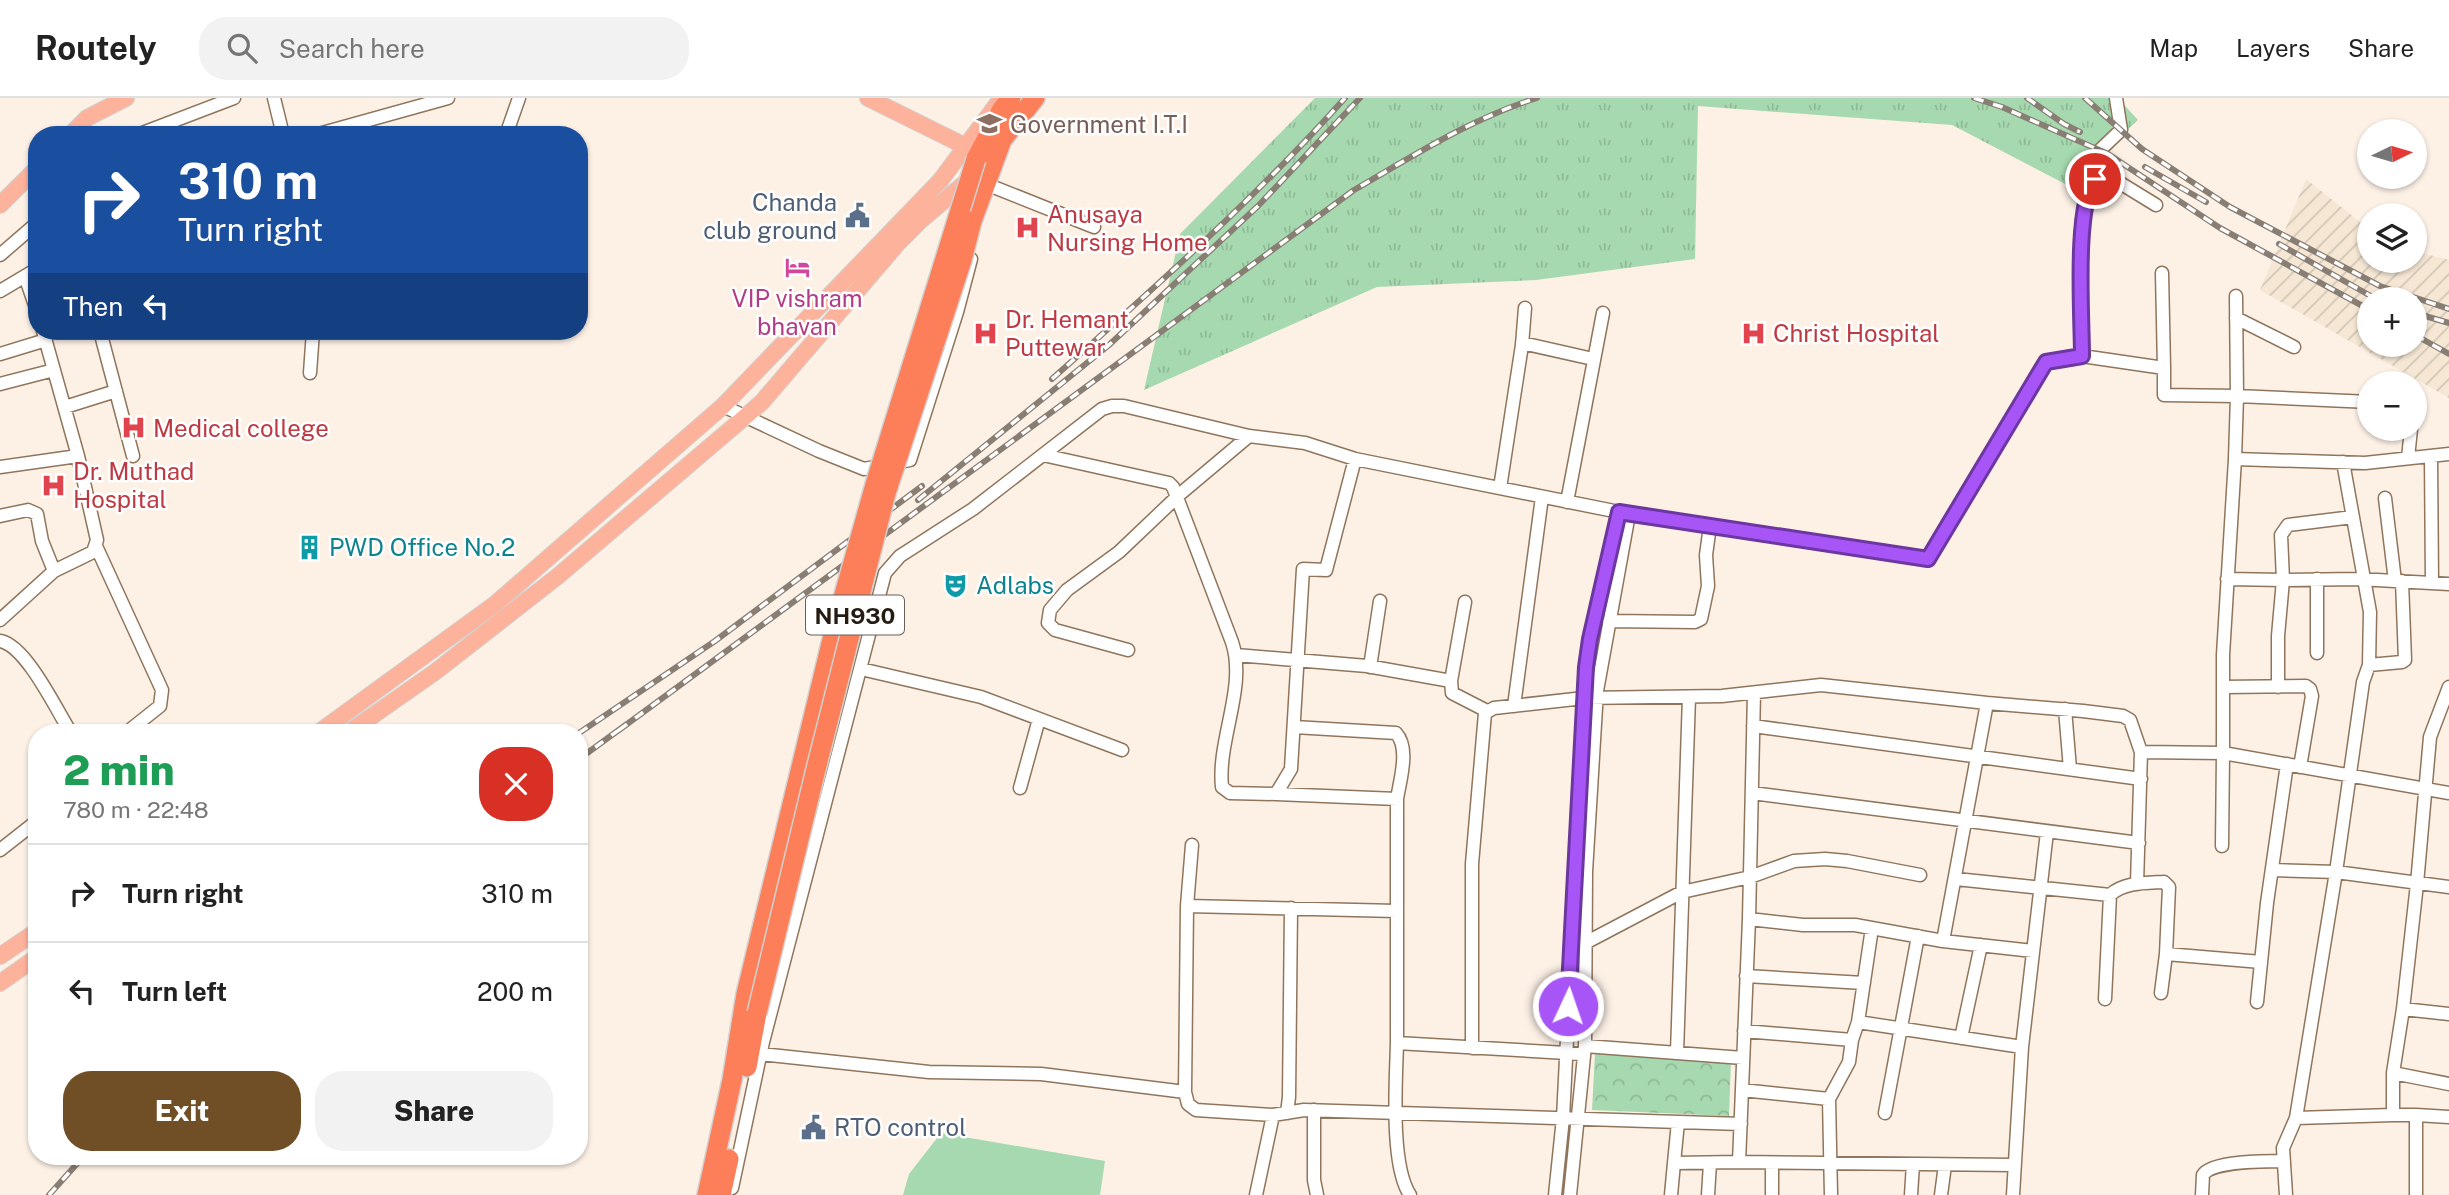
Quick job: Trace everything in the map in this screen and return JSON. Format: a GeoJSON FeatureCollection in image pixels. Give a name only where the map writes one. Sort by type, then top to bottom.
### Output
{"type":"FeatureCollection","features":[{"type":"Feature","properties":{"kind":"highway","name":"NH930"},"geometry":{"type":"LineString","coordinates":[[708,1195],[732,1080],[746,993],[836,623],[876,481],[976,159],[1002,109],[1011,98]]}},
{"type":"Feature","properties":{"kind":"highway","name":"NH930"},"geometry":{"type":"LineString","coordinates":[[721,1195],[757,1013],[886,493],[962,260],[972,221],[1002,140],[1035,98]]}},
{"type":"Feature","properties":{"kind":"main road"},"geometry":{"type":"LineString","coordinates":[[79,126],[87,118],[126,98]]}},
{"type":"Feature","properties":{"kind":"main road"},"geometry":{"type":"LineString","coordinates":[[868,98],[965,146]]}},
{"type":"Feature","properties":{"kind":"main road"},"geometry":{"type":"LineString","coordinates":[[330,724],[494,605],[751,380],[940,181],[1002,98]]}},
{"type":"Feature","properties":{"kind":"main road"},"geometry":{"type":"LineString","coordinates":[[361,724],[435,672],[558,576],[762,402],[898,243],[920,221],[996,158]]}},
{"type":"Feature","properties":{"kind":"main road"},"geometry":{"type":"LineString","coordinates":[[0,204],[28,177]]}},
{"type":"Feature","properties":{"kind":"main road"},"geometry":{"type":"LineString","coordinates":[[678,444],[693,463]]}},
{"type":"Feature","properties":{"kind":"main road"},"geometry":{"type":"LineString","coordinates":[[376,691],[387,705]]}},
{"type":"Feature","properties":{"kind":"main road"},"geometry":{"type":"LineString","coordinates":[[0,956],[28,937]]}},
{"type":"Feature","properties":{"kind":"main road"},"geometry":{"type":"LineString","coordinates":[[3,974],[28,962]]}},
{"type":"Feature","properties":{"kind":"street"},"geometry":{"type":"LineString","coordinates":[[161,126],[234,98]]}},
{"type":"Feature","properties":{"kind":"street"},"geometry":{"type":"LineString","coordinates":[[274,98],[281,126]]}},
{"type":"Feature","properties":{"kind":"street"},"geometry":{"type":"LineString","coordinates":[[356,126],[448,98]]}},
{"type":"Feature","properties":{"kind":"street"},"geometry":{"type":"LineString","coordinates":[[509,126],[519,98]]}},
{"type":"Feature","properties":{"kind":"street"},"geometry":{"type":"LineString","coordinates":[[2104,176],[2099,150],[2121,130],[2116,98]]}},
{"type":"Feature","properties":{"kind":"street"},"geometry":{"type":"LineString","coordinates":[[2082,356],[2082,258],[2085,203],[2091,184],[2095,179],[2104,176],[2112,178],[2156,205]]}},
{"type":"Feature","properties":{"kind":"street"},"geometry":{"type":"LineString","coordinates":[[723,406],[864,469],[910,460],[967,277],[983,192],[1094,227]]}},
{"type":"Feature","properties":{"kind":"street"},"geometry":{"type":"LineString","coordinates":[[0,255],[28,231]]}},
{"type":"Feature","properties":{"kind":"street"},"geometry":{"type":"LineString","coordinates":[[2162,272],[2164,395],[2357,401]]}},
{"type":"Feature","properties":{"kind":"street"},"geometry":{"type":"LineString","coordinates":[[0,291],[28,275]]}},
{"type":"Feature","properties":{"kind":"street"},"geometry":{"type":"LineString","coordinates":[[2222,846],[2223,687],[2237,396],[2236,296]]}},
{"type":"Feature","properties":{"kind":"street"},"geometry":{"type":"LineString","coordinates":[[1500,488],[1525,308]]}},
{"type":"Feature","properties":{"kind":"street"},"geometry":{"type":"LineString","coordinates":[[1567,502],[1603,313]]}},
{"type":"Feature","properties":{"kind":"street"},"geometry":{"type":"LineString","coordinates":[[2236,318],[2294,347]]}},
{"type":"Feature","properties":{"kind":"street"},"geometry":{"type":"LineString","coordinates":[[0,354],[32,340]]}},
{"type":"Feature","properties":{"kind":"street"},"geometry":{"type":"LineString","coordinates":[[45,340],[78,456],[96,531],[96,545],[162,690],[160,706],[137,724]]}},
{"type":"Feature","properties":{"kind":"street"},"geometry":{"type":"LineString","coordinates":[[102,340],[132,456]]}},
{"type":"Feature","properties":{"kind":"street"},"geometry":{"type":"LineString","coordinates":[[310,373],[311,340]]}},
{"type":"Feature","properties":{"kind":"street"},"geometry":{"type":"LineString","coordinates":[[1522,343],[1594,359]]}},
{"type":"Feature","properties":{"kind":"street"},"geometry":{"type":"LineString","coordinates":[[730,1195],[761,1054],[881,587],[889,566],[973,509],[1102,409],[1117,405],[1250,436],[1306,443],[1356,459],[1624,513],[1928,559],[2046,362],[2082,356],[2164,368]]}},
{"type":"Feature","properties":{"kind":"street"},"geometry":{"type":"LineString","coordinates":[[0,384],[54,370]]}},
{"type":"Feature","properties":{"kind":"street"},"geometry":{"type":"LineString","coordinates":[[65,407],[116,391]]}},
{"type":"Feature","properties":{"kind":"street"},"geometry":{"type":"LineString","coordinates":[[1128,650],[1055,630],[1048,623],[1050,610],[1067,590],[1119,552],[1250,436]]}},
{"type":"Feature","properties":{"kind":"street"},"geometry":{"type":"LineString","coordinates":[[2408,458],[2410,441]]}},
{"type":"Feature","properties":{"kind":"street"},"geometry":{"type":"LineString","coordinates":[[2235,459],[2365,463],[2449,454]]}},
{"type":"Feature","properties":{"kind":"street"},"geometry":{"type":"LineString","coordinates":[[1043,455],[1169,483],[1236,655],[1222,787],[1230,793],[1398,799]]}},
{"type":"Feature","properties":{"kind":"street"},"geometry":{"type":"LineString","coordinates":[[0,467],[78,456]]}},
{"type":"Feature","properties":{"kind":"street"},"geometry":{"type":"LineString","coordinates":[[2431,456],[2432,583]]}},
{"type":"Feature","properties":{"kind":"street"},"geometry":{"type":"LineString","coordinates":[[1276,794],[1291,769],[1303,569],[1326,570],[1356,459]]}},
{"type":"Feature","properties":{"kind":"street"},"geometry":{"type":"LineString","coordinates":[[2286,1195],[2283,1148],[2296,1118],[2336,872],[2348,775],[2368,665],[2370,612],[2343,462]]}},
{"type":"Feature","properties":{"kind":"street"},"geometry":{"type":"LineString","coordinates":[[1514,706],[1542,497]]}},
{"type":"Feature","properties":{"kind":"street"},"geometry":{"type":"LineString","coordinates":[[2368,665],[2405,660],[2399,581],[2385,498]]}},
{"type":"Feature","properties":{"kind":"street"},"geometry":{"type":"LineString","coordinates":[[0,516],[28,510],[37,514],[42,541],[54,570]]}},
{"type":"Feature","properties":{"kind":"street"},"geometry":{"type":"LineString","coordinates":[[1590,698],[1609,621],[1624,513]]}},
{"type":"Feature","properties":{"kind":"street"},"geometry":{"type":"LineString","coordinates":[[1555,1195],[1563,1118],[1583,823],[1590,698],[1590,639],[1624,513]]}},
{"type":"Feature","properties":{"kind":"street"},"geometry":{"type":"LineString","coordinates":[[2278,687],[2283,580],[2281,535],[2288,525],[2353,517]]}},
{"type":"Feature","properties":{"kind":"street"},"geometry":{"type":"LineString","coordinates":[[1609,621],[1695,622],[1701,619],[1709,586],[1706,555],[1710,526]]}},
{"type":"Feature","properties":{"kind":"street"},"geometry":{"type":"LineString","coordinates":[[0,620],[54,570],[90,553],[96,545]]}},
{"type":"Feature","properties":{"kind":"street"},"geometry":{"type":"LineString","coordinates":[[2227,579],[2364,579],[2449,584]]}},
{"type":"Feature","properties":{"kind":"street"},"geometry":{"type":"LineString","coordinates":[[2317,579],[2317,653]]}},
{"type":"Feature","properties":{"kind":"street"},"geometry":{"type":"LineString","coordinates":[[1370,667],[1380,601]]}},
{"type":"Feature","properties":{"kind":"street"},"geometry":{"type":"LineString","coordinates":[[1465,602],[1451,681],[1454,696],[1487,711],[1590,698],[1689,697],[1821,685],[2123,716],[2130,720],[2141,752],[2137,884]]}},
{"type":"Feature","properties":{"kind":"street"},"geometry":{"type":"LineString","coordinates":[[0,641],[7,642],[24,657],[65,724]]}},
{"type":"Feature","properties":{"kind":"street"},"geometry":{"type":"LineString","coordinates":[[1236,655],[1370,667],[1451,681]]}},
{"type":"Feature","properties":{"kind":"street"},"geometry":{"type":"LineString","coordinates":[[861,669],[981,697],[1122,750]]}},
{"type":"Feature","properties":{"kind":"street"},"geometry":{"type":"LineString","coordinates":[[2223,687],[2306,687],[2311,691],[2272,870],[2257,1002]]}},
{"type":"Feature","properties":{"kind":"street"},"geometry":{"type":"LineString","coordinates":[[2393,1115],[2393,1073],[2417,884],[2430,737],[2449,687]]}},
{"type":"Feature","properties":{"kind":"street"},"geometry":{"type":"LineString","coordinates":[[1739,1162],[1749,919],[1754,692]]}},
{"type":"Feature","properties":{"kind":"street"},"geometry":{"type":"LineString","coordinates":[[1677,1053],[1689,697]]}},
{"type":"Feature","properties":{"kind":"street"},"geometry":{"type":"LineString","coordinates":[[1944,941],[1987,703]]}},
{"type":"Feature","properties":{"kind":"street"},"geometry":{"type":"LineString","coordinates":[[2065,709],[2070,769]]}},
{"type":"Feature","properties":{"kind":"street"},"geometry":{"type":"LineString","coordinates":[[1472,1048],[1472,864],[1474,821],[1487,711]]}},
{"type":"Feature","properties":{"kind":"street"},"geometry":{"type":"LineString","coordinates":[[1020,788],[1039,719]]}},
{"type":"Feature","properties":{"kind":"street"},"geometry":{"type":"LineString","coordinates":[[1753,726],[2141,779]]}},
{"type":"Feature","properties":{"kind":"street"},"geometry":{"type":"LineString","coordinates":[[1294,727],[1396,733],[1402,739],[1398,799],[1396,1114],[1400,1169],[1410,1195]]}},
{"type":"Feature","properties":{"kind":"street"},"geometry":{"type":"LineString","coordinates":[[2141,752],[2223,753],[2449,793]]}},
{"type":"Feature","properties":{"kind":"street"},"geometry":{"type":"LineString","coordinates":[[1752,793],[2139,843]]}},
{"type":"Feature","properties":{"kind":"street"},"geometry":{"type":"LineString","coordinates":[[1570,1195],[1584,1050],[1587,942],[1583,823]]}},
{"type":"Feature","properties":{"kind":"street"},"geometry":{"type":"LineString","coordinates":[[0,850],[28,828]]}},
{"type":"Feature","properties":{"kind":"street"},"geometry":{"type":"LineString","coordinates":[[2013,1195],[2022,1047],[2047,832]]}},
{"type":"Feature","properties":{"kind":"street"},"geometry":{"type":"LineString","coordinates":[[1192,845],[1187,906],[1185,1091],[1188,1104],[1196,1110],[1273,1115],[1314,1110],[1741,1124]]}},
{"type":"Feature","properties":{"kind":"street"},"geometry":{"type":"LineString","coordinates":[[1587,942],[1682,892],[1750,877],[1794,861],[1825,859],[1920,875]]}},
{"type":"Feature","properties":{"kind":"street"},"geometry":{"type":"LineString","coordinates":[[2272,870],[2336,872],[2449,887]]}},
{"type":"Feature","properties":{"kind":"street"},"geometry":{"type":"LineString","coordinates":[[1956,879],[2110,895],[2116,890],[2137,884],[2164,882],[2168,885],[2166,954],[2161,993]]}},
{"type":"Feature","properties":{"kind":"street"},"geometry":{"type":"LineString","coordinates":[[2105,999],[2110,895]]}},
{"type":"Feature","properties":{"kind":"street"},"geometry":{"type":"LineString","coordinates":[[1187,906],[1397,911]]}},
{"type":"Feature","properties":{"kind":"street"},"geometry":{"type":"LineString","coordinates":[[1287,1113],[1291,908]]}},
{"type":"Feature","properties":{"kind":"street"},"geometry":{"type":"LineString","coordinates":[[1749,919],[1803,925],[1855,925],[1944,941],[2033,951]]}},
{"type":"Feature","properties":{"kind":"street"},"geometry":{"type":"LineString","coordinates":[[1831,1195],[1829,1099],[1847,1070],[1858,1022],[1872,928]]}},
{"type":"Feature","properties":{"kind":"street"},"geometry":{"type":"LineString","coordinates":[[1885,1113],[1918,936]]}},
{"type":"Feature","properties":{"kind":"street"},"geometry":{"type":"LineString","coordinates":[[1961,1038],[1981,945]]}},
{"type":"Feature","properties":{"kind":"street"},"geometry":{"type":"LineString","coordinates":[[2166,954],[2261,962]]}},
{"type":"Feature","properties":{"kind":"street"},"geometry":{"type":"LineString","coordinates":[[1746,976],[1864,983]]}},
{"type":"Feature","properties":{"kind":"street"},"geometry":{"type":"LineString","coordinates":[[2403,1009],[2449,1014]]}},
{"type":"Feature","properties":{"kind":"street"},"geometry":{"type":"LineString","coordinates":[[1858,1022],[2022,1047]]}},
{"type":"Feature","properties":{"kind":"street"},"geometry":{"type":"LineString","coordinates":[[1744,1031],[1852,1040]]}},
{"type":"Feature","properties":{"kind":"street"},"geometry":{"type":"LineString","coordinates":[[1396,1043],[1566,1053],[1584,1050],[1743,1058]]}},
{"type":"Feature","properties":{"kind":"street"},"geometry":{"type":"LineString","coordinates":[[761,1054],[929,1072],[1041,1074],[1185,1091]]}},
{"type":"Feature","properties":{"kind":"street"},"geometry":{"type":"LineString","coordinates":[[2393,1073],[2449,1084]]}},
{"type":"Feature","properties":{"kind":"street"},"geometry":{"type":"LineString","coordinates":[[1742,1090],[1829,1099]]}},
{"type":"Feature","properties":{"kind":"street"},"geometry":{"type":"LineString","coordinates":[[1314,1110],[1314,1180],[1317,1195]]}},
{"type":"Feature","properties":{"kind":"street"},"geometry":{"type":"LineString","coordinates":[[1256,1195],[1273,1115]]}},
{"type":"Feature","properties":{"kind":"street"},"geometry":{"type":"LineString","coordinates":[[2296,1118],[2393,1115],[2449,1117]]}},
{"type":"Feature","properties":{"kind":"street"},"geometry":{"type":"LineString","coordinates":[[2416,1115],[2416,1195]]}},
{"type":"Feature","properties":{"kind":"street"},"geometry":{"type":"LineString","coordinates":[[1671,1195],[1678,1122]]}},
{"type":"Feature","properties":{"kind":"street"},"geometry":{"type":"LineString","coordinates":[[2202,1195],[2203,1175],[2211,1167],[2284,1161]]}},
{"type":"Feature","properties":{"kind":"street"},"geometry":{"type":"LineString","coordinates":[[1674,1163],[2014,1166]]}},
{"type":"Feature","properties":{"kind":"street"},"geometry":{"type":"LineString","coordinates":[[1708,1195],[1710,1163]]}},
{"type":"Feature","properties":{"kind":"street"},"geometry":{"type":"LineString","coordinates":[[1772,1163],[1772,1195]]}},
{"type":"Feature","properties":{"kind":"street"},"geometry":{"type":"LineString","coordinates":[[1911,1195],[1913,1164]]}},
{"type":"Feature","properties":{"kind":"street"},"geometry":{"type":"LineString","coordinates":[[1941,1195],[1945,1165]]}},
{"type":"Feature","properties":{"kind":"shaded area"},"geometry":{"type":"Polygon","coordinates":[[[2306,179],[2357,219],[2357,273],[2427,273],[2427,254],[2449,260],[2449,398],[2427,385],[2427,371],[2402,371],[2377,357],[2427,357],[2427,287],[2357,287],[2357,345],[2260,290],[2306,179]]]}},
{"type":"Feature","properties":{"kind":"green space"},"geometry":{"type":"Polygon","coordinates":[[[1315,98],[2118,98],[2138,120],[2067,185],[1952,125],[1698,106],[1695,259],[1536,280],[1377,287],[1144,390],[1180,234],[1315,98]]]}},
{"type":"Feature","properties":{"kind":"green space"},"geometry":{"type":"Polygon","coordinates":[[[1595,1053],[1731,1060],[1729,1116],[1592,1110],[1595,1053]]]}},
{"type":"Feature","properties":{"kind":"green space"},"geometry":{"type":"Polygon","coordinates":[[[941,1133],[1105,1161],[1100,1195],[903,1195],[909,1174],[941,1133]]]}},
{"type":"Feature","properties":{"kind":"railway"},"geometry":{"type":"LineString","coordinates":[[1052,379],[1239,208],[1345,98]]}},
{"type":"Feature","properties":{"kind":"railway"},"geometry":{"type":"LineString","coordinates":[[918,500],[1109,345],[1258,206],[1360,98]]}},
{"type":"Feature","properties":{"kind":"railway"},"geometry":{"type":"LineString","coordinates":[[619,730],[1354,190],[1466,127],[1537,98]]}},
{"type":"Feature","properties":{"kind":"railway"},"geometry":{"type":"LineString","coordinates":[[1974,98],[2002,107],[2108,154],[2220,228],[2357,303]]}},
{"type":"Feature","properties":{"kind":"railway"},"geometry":{"type":"LineString","coordinates":[[2027,98],[2080,132]]}},
{"type":"Feature","properties":{"kind":"railway"},"geometry":{"type":"LineString","coordinates":[[2085,98],[2142,149],[2230,207],[2380,286],[2449,309]]}},
{"type":"Feature","properties":{"kind":"railway"},"geometry":{"type":"LineString","coordinates":[[2145,167],[2206,202]]}},
{"type":"Feature","properties":{"kind":"railway"},"geometry":{"type":"LineString","coordinates":[[2279,244],[2357,288]]}},
{"type":"Feature","properties":{"kind":"railway"},"geometry":{"type":"LineString","coordinates":[[2427,317],[2449,323]]}},
{"type":"Feature","properties":{"kind":"railway"},"geometry":{"type":"LineString","coordinates":[[2427,342],[2449,354]]}},
{"type":"Feature","properties":{"kind":"railway"},"geometry":{"type":"LineString","coordinates":[[588,727],[715,641],[922,486]]}},
{"type":"Feature","properties":{"kind":"railway"},"geometry":{"type":"LineString","coordinates":[[588,752],[627,724]]}},
{"type":"Feature","properties":{"kind":"railway"},"geometry":{"type":"LineString","coordinates":[[49,1195],[76,1165]]}},
{"type":"Feature","properties":{"kind":"place","name":"Government I.T.I"},"geometry":{"type":"Point","coordinates":[990,124]}},
{"type":"Feature","properties":{"kind":"place","name":"Chanda club ground"},"geometry":{"type":"Point","coordinates":[857,216]}},
{"type":"Feature","properties":{"kind":"place","name":"Anusaya Nursing Home"},"geometry":{"type":"Point","coordinates":[1027,228]}},
{"type":"Feature","properties":{"kind":"place","name":"VIP vishram bhavan"},"geometry":{"type":"Point","coordinates":[797,267]}},
{"type":"Feature","properties":{"kind":"place","name":"Dr. Hemant Puttewar"},"geometry":{"type":"Point","coordinates":[985,333]}},
{"type":"Feature","properties":{"kind":"place","name":"Christ Hospital"},"geometry":{"type":"Point","coordinates":[1753,333]}},
{"type":"Feature","properties":{"kind":"place","name":"Medical college"},"geometry":{"type":"Point","coordinates":[133,428]}},
{"type":"Feature","properties":{"kind":"place","name":"Dr. Muthad Hospital"},"geometry":{"type":"Point","coordinates":[53,485]}},
{"type":"Feature","properties":{"kind":"place","name":"PWD Office No.2"},"geometry":{"type":"Point","coordinates":[309,547]}},
{"type":"Feature","properties":{"kind":"place","name":"Adlabs"},"geometry":{"type":"Point","coordinates":[956,585]}},
{"type":"Feature","properties":{"kind":"place","name":"RTO control"},"geometry":{"type":"Point","coordinates":[814,1127]}},
{"type":"Feature","properties":{"kind":"route"},"geometry":{"type":"LineString","coordinates":[[1568,1006],[1586,667],[1619,512],[1928,559],[2046,362],[2082,356],[2085,203],[2095,179]]}}]}
